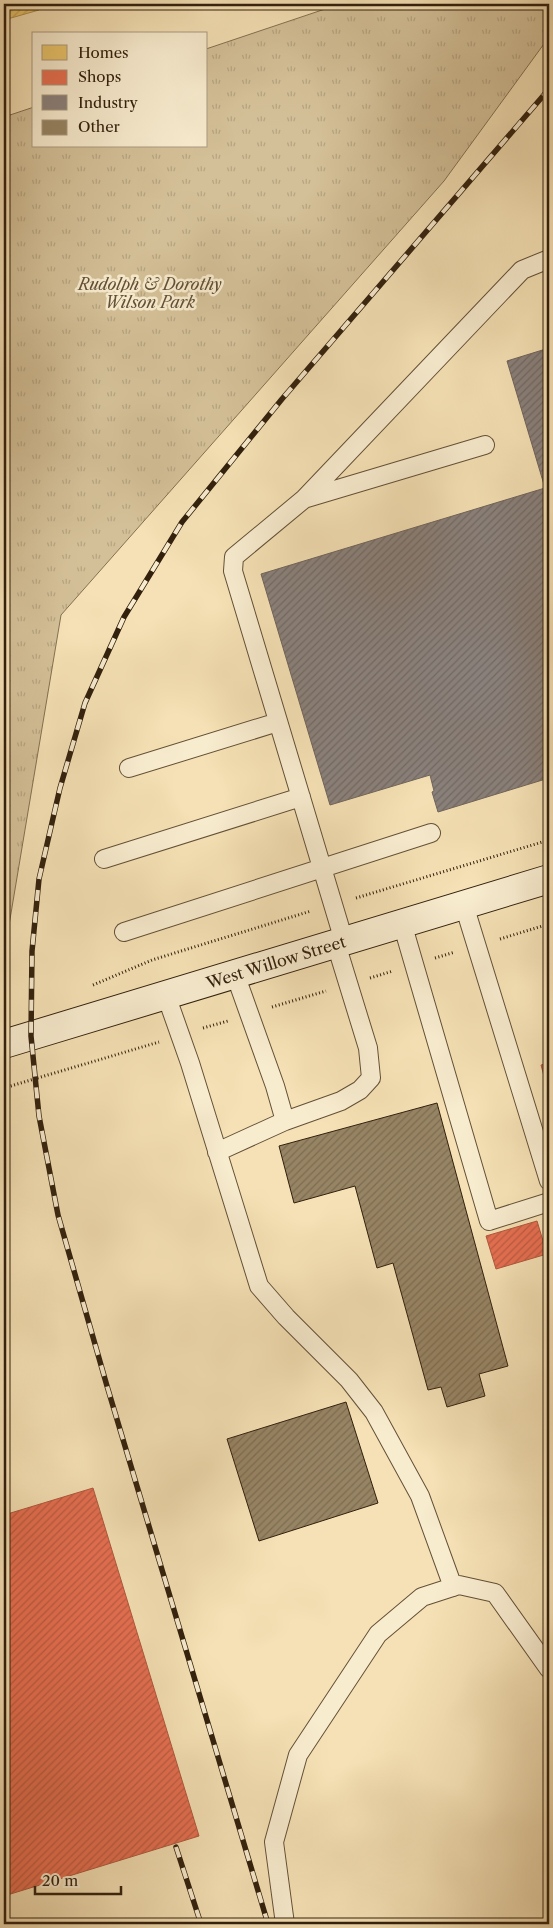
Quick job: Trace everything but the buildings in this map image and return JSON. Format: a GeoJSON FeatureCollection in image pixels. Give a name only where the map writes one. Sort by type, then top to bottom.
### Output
{"type":"FeatureCollection","features":[{"type":"Feature","properties":{"kind":"street","name":"West Willow Street"},"geometry":{"type":"LineString","coordinates":[[4,1044],[549,879]]}},
{"type":"Feature","properties":{"kind":"lane"},"geometry":{"type":"LineString","coordinates":[[217,1152],[285,1121],[340,1101],[360,1090],[370,1078],[368,1048],[349,984],[323,869],[233,572],[234,557],[304,499],[522,270],[549,259]]}},
{"type":"Feature","properties":{"kind":"lane"},"geometry":{"type":"LineString","coordinates":[[304,499],[485,445]]}},
{"type":"Feature","properties":{"kind":"lane"},"geometry":{"type":"LineString","coordinates":[[128,768],[278,722]]}},
{"type":"Feature","properties":{"kind":"lane"},"geometry":{"type":"LineString","coordinates":[[104,859],[301,797]]}},
{"type":"Feature","properties":{"kind":"lane"},"geometry":{"type":"LineString","coordinates":[[124,932],[431,834]]}},
{"type":"Feature","properties":{"kind":"lane"},"geometry":{"type":"LineString","coordinates":[[464,905],[549,1181]]}},
{"type":"Feature","properties":{"kind":"lane"},"geometry":{"type":"LineString","coordinates":[[402,923],[490,1221],[549,1202]]}},
{"type":"Feature","properties":{"kind":"lane"},"geometry":{"type":"LineString","coordinates":[[235,974],[285,1121]]}},
{"type":"Feature","properties":{"kind":"lane"},"geometry":{"type":"LineString","coordinates":[[166,995],[259,1286],[286,1317],[349,1380],[374,1412],[420,1496],[453,1586]]}},
{"type":"Feature","properties":{"kind":"lane"},"geometry":{"type":"LineString","coordinates":[[285,1924],[274,1842],[298,1755],[378,1634],[422,1596],[459,1584],[496,1593],[549,1669]]}},
{"type":"Feature","properties":{"kind":"path"},"geometry":{"type":"LineString","coordinates":[[4,1088],[549,924]]}},
{"type":"Feature","properties":{"kind":"green space","name":"Rudolph & Dorothy Wilson Park"},"geometry":{"type":"Polygon","coordinates":[[[340,4],[549,4],[549,37],[444,181],[61,615],[4,955],[4,117],[32,108],[32,148],[208,148],[208,48],[340,4]]]}},
{"type":"Feature","properties":{"kind":"railway"},"geometry":{"type":"LineString","coordinates":[[268,1924],[107,1386],[58,1215],[39,1116],[31,1036],[32,951],[39,879],[60,788],[85,703],[124,617],[182,522],[282,399],[549,89]]}},
{"type":"Feature","properties":{"kind":"railway"},"geometry":{"type":"LineString","coordinates":[[176,1847],[201,1924]]}}]}
